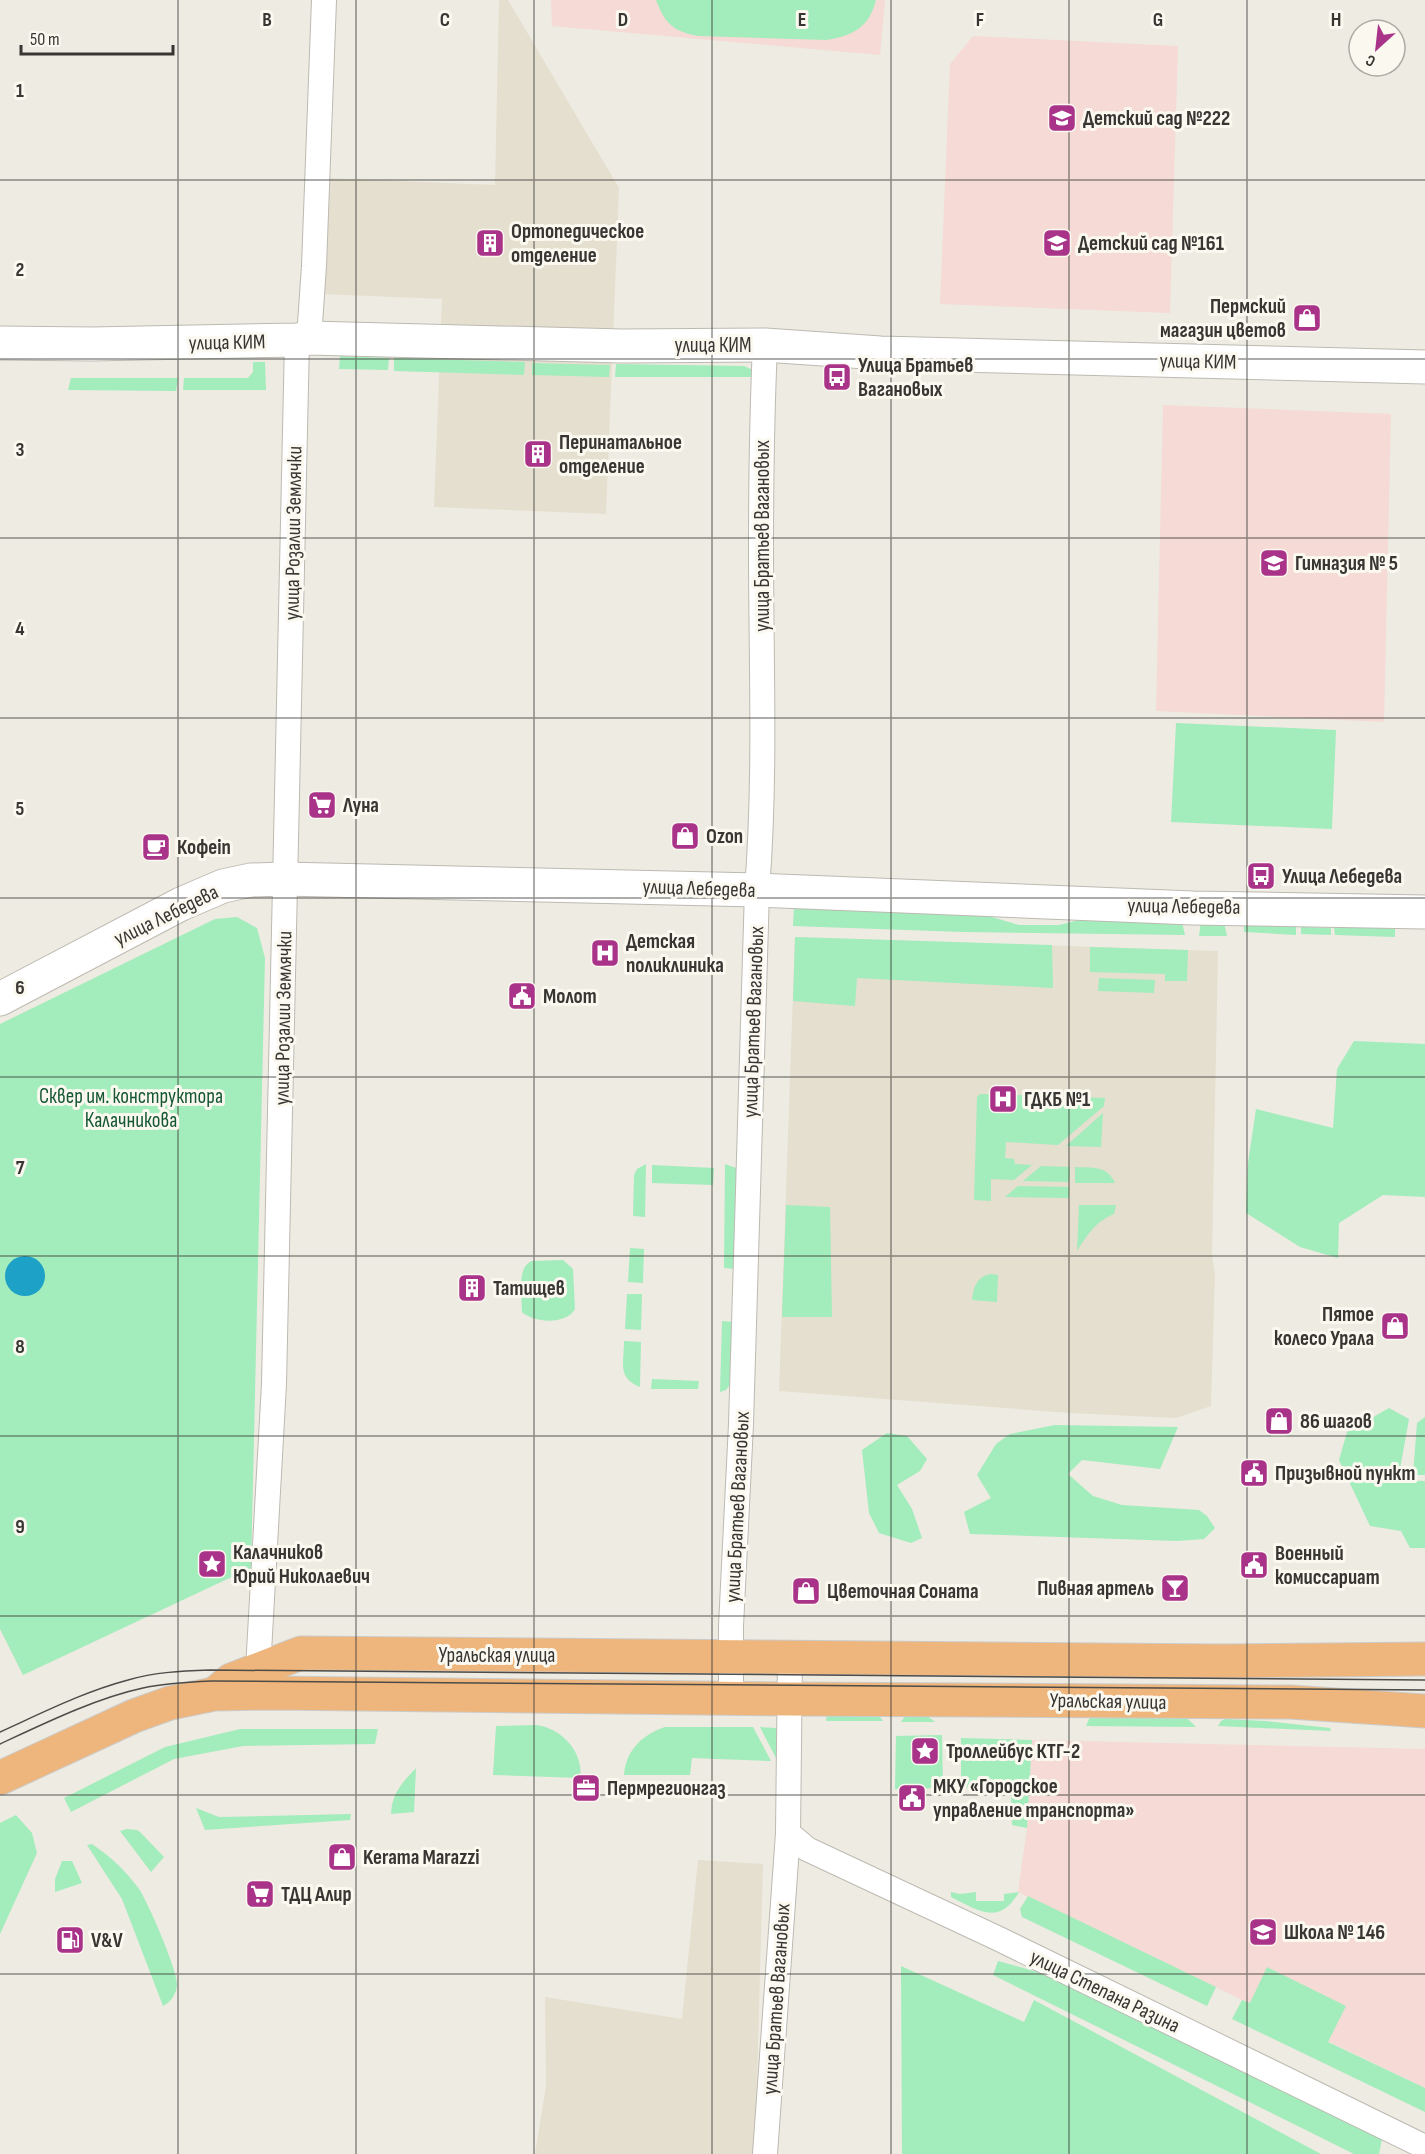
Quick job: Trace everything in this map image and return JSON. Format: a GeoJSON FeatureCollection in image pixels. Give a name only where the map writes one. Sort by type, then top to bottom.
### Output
{"type":"FeatureCollection","features":[{"type":"Feature","properties":{"kind":"main road","name":"Уральская улица"},"geometry":{"type":"LineString","coordinates":[[264,1681],[301,1653],[1224,1661],[1425,1659]]}},
{"type":"Feature","properties":{"kind":"main road","name":"Уральская улица"},"geometry":{"type":"LineString","coordinates":[[0,1778],[134,1716],[170,1703],[214,1694],[231,1680],[731,1698],[1290,1702],[1425,1711]]}},
{"type":"Feature","properties":{"kind":"street","name":"улица Розалии Землячки"},"geometry":{"type":"LineString","coordinates":[[264,1681],[275,1372],[284,879],[303,339],[314,266],[324,0]]}},
{"type":"Feature","properties":{"kind":"street","name":"улица КИМ"},"geometry":{"type":"LineString","coordinates":[[0,343],[92,344],[303,339],[622,346],[765,345],[880,352],[1425,367]]}},
{"type":"Feature","properties":{"kind":"street","name":"улица Братьев Вагановых"},"geometry":{"type":"LineString","coordinates":[[731,1698],[760,855],[761,548],[765,345]]}},
{"type":"Feature","properties":{"kind":"street","name":"улица Лебедева"},"geometry":{"type":"LineString","coordinates":[[0,999],[181,904],[223,886],[251,880],[757,890],[1193,908],[1425,912]]}},
{"type":"Feature","properties":{"kind":"street"},"geometry":{"type":"LineString","coordinates":[[790,1658],[790,1699]]}},
{"type":"Feature","properties":{"kind":"street","name":"улица Братьев Вагановых"},"geometry":{"type":"LineString","coordinates":[[765,2154],[788,1833],[790,1699]]}},
{"type":"Feature","properties":{"kind":"street","name":"улица Степана Разина"},"geometry":{"type":"LineString","coordinates":[[788,1833],[807,1848],[987,1933],[1425,2147]]}},
{"type":"Feature","properties":{"kind":"shaded area"},"geometry":{"type":"Polygon","coordinates":[[[499,0],[508,0],[619,188],[606,514],[434,507],[442,299],[322,294],[325,178],[495,185],[499,0]]]}},
{"type":"Feature","properties":{"kind":"shaded area"},"geometry":{"type":"Polygon","coordinates":[[[551,0],[885,0],[880,55],[552,26],[551,0]]]}},
{"type":"Feature","properties":{"kind":"shaded area"},"geometry":{"type":"Polygon","coordinates":[[[973,36],[1178,46],[1170,313],[940,304],[950,64],[973,36]]]}},
{"type":"Feature","properties":{"kind":"shaded area","name":"Гимназия № 5"},"geometry":{"type":"Polygon","coordinates":[[[1163,405],[1391,414],[1384,722],[1156,711],[1163,405]]]}},
{"type":"Feature","properties":{"kind":"shaded area","name":"ГДКБ №1"},"geometry":{"type":"Polygon","coordinates":[[[795,937],[1218,951],[1212,1255],[1215,1273],[1211,1406],[1176,1418],[1070,1413],[779,1391],[795,937]]]}},
{"type":"Feature","properties":{"kind":"shaded area","name":"Школа № 146"},"geometry":{"type":"Polygon","coordinates":[[[1032,1740],[1425,1749],[1425,2088],[1018,1892],[1027,1828],[1032,1740]]]}},
{"type":"Feature","properties":{"kind":"shaded area"},"geometry":{"type":"Polygon","coordinates":[[[698,1860],[763,1864],[755,2154],[535,2154],[546,2086],[545,1997],[682,2019],[698,1860]]]}},
{"type":"Feature","properties":{"kind":"green space"},"geometry":{"type":"Polygon","coordinates":[[[656,0],[876,0],[869,18],[858,29],[844,36],[826,40],[690,34],[677,29],[667,21],[656,0]]]}},
{"type":"Feature","properties":{"kind":"green space"},"geometry":{"type":"Polygon","coordinates":[[[340,356],[389,358],[388,370],[339,369],[340,356]]]}},
{"type":"Feature","properties":{"kind":"green space"},"geometry":{"type":"Polygon","coordinates":[[[394,358],[525,362],[524,375],[394,371],[394,358]]]}},
{"type":"Feature","properties":{"kind":"green space"},"geometry":{"type":"Polygon","coordinates":[[[253,362],[265,362],[266,390],[183,390],[184,378],[248,378],[253,372],[253,362]]]}},
{"type":"Feature","properties":{"kind":"green space"},"geometry":{"type":"Polygon","coordinates":[[[532,363],[610,365],[609,377],[532,375],[532,363]]]}},
{"type":"Feature","properties":{"kind":"green space"},"geometry":{"type":"Polygon","coordinates":[[[616,364],[744,366],[753,370],[754,377],[615,377],[616,364]]]}},
{"type":"Feature","properties":{"kind":"green space"},"geometry":{"type":"Polygon","coordinates":[[[71,378],[178,378],[176,391],[68,390],[71,378]]]}},
{"type":"Feature","properties":{"kind":"green space"},"geometry":{"type":"Polygon","coordinates":[[[1176,723],[1336,730],[1332,829],[1171,822],[1176,723]]]}},
{"type":"Feature","properties":{"kind":"green space"},"geometry":{"type":"Polygon","coordinates":[[[794,905],[972,911],[1019,925],[1059,925],[1095,916],[1182,922],[1185,935],[963,932],[793,926],[794,905]]]}},
{"type":"Feature","properties":{"kind":"green space"},"geometry":{"type":"Polygon","coordinates":[[[1284,916],[1296,927],[1296,935],[1244,932],[1248,919],[1284,916]]]}},
{"type":"Feature","properties":{"kind":"green space","name":"Сквер им. конструктора Калачникова"},"geometry":{"type":"Polygon","coordinates":[[[237,917],[257,928],[265,958],[251,1568],[23,1675],[0,1629],[0,1024],[215,919],[237,917]]]}},
{"type":"Feature","properties":{"kind":"green space"},"geometry":{"type":"Polygon","coordinates":[[[1349,917],[1381,918],[1388,928],[1395,929],[1395,937],[1335,935],[1334,928],[1340,928],[1349,917]]]}},
{"type":"Feature","properties":{"kind":"green space"},"geometry":{"type":"Polygon","coordinates":[[[1201,921],[1224,922],[1227,936],[1199,936],[1201,921]]]}},
{"type":"Feature","properties":{"kind":"green space"},"geometry":{"type":"Polygon","coordinates":[[[1301,927],[1331,928],[1331,935],[1301,934],[1301,927]]]}},
{"type":"Feature","properties":{"kind":"green space"},"geometry":{"type":"Polygon","coordinates":[[[795,937],[1052,945],[1053,988],[857,978],[855,1006],[793,1001],[795,937]]]}},
{"type":"Feature","properties":{"kind":"green space"},"geometry":{"type":"Polygon","coordinates":[[[1090,947],[1188,950],[1187,981],[1165,981],[1165,974],[1090,972],[1090,947]]]}},
{"type":"Feature","properties":{"kind":"green space"},"geometry":{"type":"Polygon","coordinates":[[[1099,978],[1155,980],[1154,993],[1098,991],[1099,978]]]}},
{"type":"Feature","properties":{"kind":"green space"},"geometry":{"type":"Polygon","coordinates":[[[1354,1041],[1425,1044],[1425,1197],[1383,1195],[1339,1223],[1338,1258],[1300,1247],[1246,1213],[1248,1163],[1256,1109],[1333,1128],[1337,1069],[1354,1041]]]}},
{"type":"Feature","properties":{"kind":"green space"},"geometry":{"type":"Polygon","coordinates":[[[980,1094],[1105,1098],[1104,1106],[1058,1145],[1006,1142],[1005,1158],[1014,1159],[1015,1164],[1032,1165],[1014,1180],[991,1179],[991,1201],[974,1200],[977,1097],[980,1094]]]}},
{"type":"Feature","properties":{"kind":"green space"},"geometry":{"type":"Polygon","coordinates":[[[1103,1113],[1101,1147],[1066,1146],[1103,1113]]]}},
{"type":"Feature","properties":{"kind":"green space"},"geometry":{"type":"Polygon","coordinates":[[[646,1164],[645,1217],[633,1216],[634,1175],[637,1169],[646,1164]]]}},
{"type":"Feature","properties":{"kind":"green space"},"geometry":{"type":"Polygon","coordinates":[[[725,1164],[739,1169],[736,1269],[724,1268],[725,1164]]]}},
{"type":"Feature","properties":{"kind":"green space"},"geometry":{"type":"Polygon","coordinates":[[[652,1165],[714,1168],[713,1185],[652,1183],[652,1165]]]}},
{"type":"Feature","properties":{"kind":"green space"},"geometry":{"type":"Polygon","coordinates":[[[1041,1166],[1070,1167],[1069,1182],[1023,1181],[1041,1166]]]}},
{"type":"Feature","properties":{"kind":"green space"},"geometry":{"type":"Polygon","coordinates":[[[1075,1167],[1103,1170],[1112,1177],[1115,1183],[1075,1183],[1075,1167]]]}},
{"type":"Feature","properties":{"kind":"green space"},"geometry":{"type":"Polygon","coordinates":[[[1018,1186],[1069,1187],[1069,1198],[1005,1197],[1018,1186]]]}},
{"type":"Feature","properties":{"kind":"green space"},"geometry":{"type":"Polygon","coordinates":[[[786,1205],[830,1207],[832,1317],[782,1317],[786,1205]]]}},
{"type":"Feature","properties":{"kind":"green space"},"geometry":{"type":"Polygon","coordinates":[[[1079,1205],[1116,1205],[1114,1214],[1097,1225],[1077,1251],[1079,1205]]]}},
{"type":"Feature","properties":{"kind":"green space"},"geometry":{"type":"Polygon","coordinates":[[[630,1248],[644,1249],[643,1283],[628,1282],[630,1248]]]}},
{"type":"Feature","properties":{"kind":"green space"},"geometry":{"type":"Polygon","coordinates":[[[563,1260],[573,1269],[575,1309],[565,1318],[558,1320],[541,1320],[527,1316],[522,1312],[521,1283],[527,1264],[532,1261],[563,1260]]]}},
{"type":"Feature","properties":{"kind":"green space"},"geometry":{"type":"Polygon","coordinates":[[[991,1274],[998,1275],[997,1302],[972,1300],[973,1291],[979,1280],[991,1274]]]}},
{"type":"Feature","properties":{"kind":"green space"},"geometry":{"type":"Polygon","coordinates":[[[627,1294],[642,1294],[641,1330],[625,1329],[627,1294]]]}},
{"type":"Feature","properties":{"kind":"green space"},"geometry":{"type":"Polygon","coordinates":[[[722,1321],[735,1322],[731,1383],[726,1390],[720,1392],[722,1321]]]}},
{"type":"Feature","properties":{"kind":"green space"},"geometry":{"type":"Polygon","coordinates":[[[624,1341],[641,1342],[640,1387],[628,1379],[623,1369],[624,1341]]]}},
{"type":"Feature","properties":{"kind":"green space"},"geometry":{"type":"Polygon","coordinates":[[[652,1379],[699,1381],[698,1389],[651,1389],[652,1379]]]}},
{"type":"Feature","properties":{"kind":"green space"},"geometry":{"type":"Polygon","coordinates":[[[1389,1408],[1409,1419],[1398,1480],[1425,1481],[1425,1548],[1410,1548],[1401,1531],[1370,1526],[1339,1460],[1347,1432],[1389,1408]]]}},
{"type":"Feature","properties":{"kind":"green space"},"geometry":{"type":"Polygon","coordinates":[[[1425,1417],[1425,1475],[1413,1475],[1417,1423],[1425,1417]]]}},
{"type":"Feature","properties":{"kind":"green space"},"geometry":{"type":"Polygon","coordinates":[[[1055,1425],[1178,1427],[1160,1469],[1082,1460],[1068,1474],[1093,1496],[1122,1505],[1199,1510],[1207,1516],[1215,1528],[1204,1539],[1177,1541],[970,1534],[964,1512],[991,1498],[977,1475],[996,1444],[1010,1434],[1055,1425]]]}},
{"type":"Feature","properties":{"kind":"green space"},"geometry":{"type":"Polygon","coordinates":[[[887,1433],[907,1436],[927,1459],[920,1471],[897,1485],[912,1509],[922,1538],[911,1543],[879,1533],[869,1513],[862,1450],[887,1433]]]}},
{"type":"Feature","properties":{"kind":"green space"},"geometry":{"type":"Polygon","coordinates":[[[827,1713],[877,1713],[883,1721],[826,1721],[827,1713]]]}},
{"type":"Feature","properties":{"kind":"green space"},"geometry":{"type":"Polygon","coordinates":[[[925,1714],[935,1722],[901,1722],[905,1716],[925,1714]]]}},
{"type":"Feature","properties":{"kind":"green space"},"geometry":{"type":"Polygon","coordinates":[[[1090,1717],[1179,1717],[1187,1718],[1196,1727],[1086,1726],[1090,1717]]]}},
{"type":"Feature","properties":{"kind":"green space"},"geometry":{"type":"Polygon","coordinates":[[[1225,1719],[1330,1728],[1331,1731],[1218,1726],[1225,1719]]]}},
{"type":"Feature","properties":{"kind":"green space"},"geometry":{"type":"Polygon","coordinates":[[[536,1725],[554,1731],[569,1743],[578,1760],[580,1778],[493,1775],[496,1726],[536,1725]]]}},
{"type":"Feature","properties":{"kind":"green space"},"geometry":{"type":"Polygon","coordinates":[[[665,1727],[753,1727],[771,1761],[692,1758],[690,1775],[624,1775],[628,1758],[642,1739],[665,1727]]]}},
{"type":"Feature","properties":{"kind":"green space"},"geometry":{"type":"Polygon","coordinates":[[[760,1727],[776,1728],[779,1740],[776,1758],[760,1727]]]}},
{"type":"Feature","properties":{"kind":"green space"},"geometry":{"type":"Polygon","coordinates":[[[240,1729],[378,1729],[375,1744],[243,1746],[174,1759],[71,1812],[64,1798],[165,1747],[240,1729]]]}},
{"type":"Feature","properties":{"kind":"green space"},"geometry":{"type":"Polygon","coordinates":[[[942,1735],[943,1788],[895,1789],[896,1736],[942,1735]]]}},
{"type":"Feature","properties":{"kind":"green space"},"geometry":{"type":"Polygon","coordinates":[[[961,1738],[1032,1740],[1027,1828],[1012,1825],[1011,1788],[961,1788],[961,1738]]]}},
{"type":"Feature","properties":{"kind":"green space"},"geometry":{"type":"Polygon","coordinates":[[[416,1768],[414,1812],[391,1814],[396,1794],[416,1768]]]}},
{"type":"Feature","properties":{"kind":"green space"},"geometry":{"type":"Polygon","coordinates":[[[196,1808],[219,1817],[351,1814],[350,1820],[205,1830],[196,1808]]]}},
{"type":"Feature","properties":{"kind":"green space"},"geometry":{"type":"Polygon","coordinates":[[[16,1815],[32,1833],[37,1853],[0,1934],[0,1823],[16,1815]]]}},
{"type":"Feature","properties":{"kind":"green space"},"geometry":{"type":"Polygon","coordinates":[[[127,1829],[141,1833],[164,1857],[151,1872],[120,1831],[127,1829]]]}},
{"type":"Feature","properties":{"kind":"green space"},"geometry":{"type":"Polygon","coordinates":[[[92,1844],[117,1864],[134,1882],[155,1921],[177,1984],[173,1997],[163,2006],[122,1899],[87,1845],[92,1844]]]}},
{"type":"Feature","properties":{"kind":"green space"},"geometry":{"type":"Polygon","coordinates":[[[62,1861],[72,1861],[82,1883],[55,1892],[55,1879],[62,1861]]]}},
{"type":"Feature","properties":{"kind":"green space"},"geometry":{"type":"Polygon","coordinates":[[[951,1892],[960,1894],[976,1892],[976,1901],[1004,1901],[1004,1894],[1019,1892],[1004,1909],[988,1912],[980,1911],[951,1897],[951,1892]]]}},
{"type":"Feature","properties":{"kind":"green space"},"geometry":{"type":"Polygon","coordinates":[[[1028,1896],[1216,1987],[1207,2006],[1022,1917],[1020,1909],[1028,1896]]]}},
{"type":"Feature","properties":{"kind":"green space"},"geometry":{"type":"Polygon","coordinates":[[[998,1961],[1038,1972],[1382,2139],[1379,2154],[1354,2154],[993,1975],[998,1961]]]}},
{"type":"Feature","properties":{"kind":"green space"},"geometry":{"type":"Polygon","coordinates":[[[901,1966],[1024,2022],[1034,2000],[1321,2154],[902,2154],[901,1966]]]}},
{"type":"Feature","properties":{"kind":"green space"},"geometry":{"type":"Polygon","coordinates":[[[1267,1967],[1346,2006],[1328,2042],[1425,2088],[1425,2112],[1232,2019],[1242,2000],[1250,2003],[1267,1967]]]}},
{"type":"Feature","properties":{"kind":"water"},"geometry":{"type":"Polygon","coordinates":[[[25,1256],[33,1257],[39,1262],[44,1268],[44,1284],[39,1290],[33,1295],[25,1296],[17,1295],[11,1290],[6,1284],[5,1276],[6,1268],[11,1262],[17,1257],[25,1256]]]}},
{"type":"Feature","properties":{"kind":"tram line"},"geometry":{"type":"LineString","coordinates":[[0,1732],[63,1703],[111,1685],[138,1677],[179,1671],[1425,1680]]}},
{"type":"Feature","properties":{"kind":"tram line"},"geometry":{"type":"LineString","coordinates":[[0,1744],[70,1712],[125,1692],[160,1685],[212,1681],[1425,1690]]}},
{"type":"Feature","properties":{"kind":"place","name":"Детский сад №222"},"geometry":{"type":"Point","coordinates":[1062,118]}},
{"type":"Feature","properties":{"kind":"place","name":"Ортопедическое отделение"},"geometry":{"type":"Point","coordinates":[490,243]}},
{"type":"Feature","properties":{"kind":"place","name":"Детский сад №161"},"geometry":{"type":"Point","coordinates":[1057,243]}},
{"type":"Feature","properties":{"kind":"place","name":"Пермский магазин цветов"},"geometry":{"type":"Point","coordinates":[1307,318]}},
{"type":"Feature","properties":{"kind":"place","name":"Улица Братьев Вагановых"},"geometry":{"type":"Point","coordinates":[837,377]}},
{"type":"Feature","properties":{"kind":"place","name":"Перинатальное отделение"},"geometry":{"type":"Point","coordinates":[538,454]}},
{"type":"Feature","properties":{"kind":"place","name":"Гимназия № 5"},"geometry":{"type":"Point","coordinates":[1274,563]}},
{"type":"Feature","properties":{"kind":"place","name":"Луна"},"geometry":{"type":"Point","coordinates":[322,805]}},
{"type":"Feature","properties":{"kind":"place","name":"Ozon"},"geometry":{"type":"Point","coordinates":[685,836]}},
{"type":"Feature","properties":{"kind":"place","name":"Кофеin"},"geometry":{"type":"Point","coordinates":[156,847]}},
{"type":"Feature","properties":{"kind":"place","name":"Улица Лебедева"},"geometry":{"type":"Point","coordinates":[1261,876]}},
{"type":"Feature","properties":{"kind":"place","name":"Детская поликлиника"},"geometry":{"type":"Point","coordinates":[605,953]}},
{"type":"Feature","properties":{"kind":"place","name":"Молот"},"geometry":{"type":"Point","coordinates":[522,996]}},
{"type":"Feature","properties":{"kind":"place","name":"ГДКБ №1"},"geometry":{"type":"Point","coordinates":[1003,1099]}},
{"type":"Feature","properties":{"kind":"place","name":"Татищев"},"geometry":{"type":"Point","coordinates":[472,1288]}},
{"type":"Feature","properties":{"kind":"place","name":"Пятое колесо Урала"},"geometry":{"type":"Point","coordinates":[1395,1326]}},
{"type":"Feature","properties":{"kind":"place","name":"86 шагов"},"geometry":{"type":"Point","coordinates":[1279,1421]}},
{"type":"Feature","properties":{"kind":"place","name":"Призывной пункт"},"geometry":{"type":"Point","coordinates":[1254,1473]}},
{"type":"Feature","properties":{"kind":"place","name":"Калачников Юрий Николаевич"},"geometry":{"type":"Point","coordinates":[212,1564]}},
{"type":"Feature","properties":{"kind":"place","name":"Военный комиссариат"},"geometry":{"type":"Point","coordinates":[1254,1565]}},
{"type":"Feature","properties":{"kind":"place","name":"Пивная артель"},"geometry":{"type":"Point","coordinates":[1175,1588]}},
{"type":"Feature","properties":{"kind":"place","name":"Цветочная Соната"},"geometry":{"type":"Point","coordinates":[806,1591]}},
{"type":"Feature","properties":{"kind":"place","name":"Троллейбус КТГ-2"},"geometry":{"type":"Point","coordinates":[925,1751]}},
{"type":"Feature","properties":{"kind":"place","name":"Пермрегионгаз"},"geometry":{"type":"Point","coordinates":[586,1788]}},
{"type":"Feature","properties":{"kind":"place","name":"МКУ «Городское управление транспорта»"},"geometry":{"type":"Point","coordinates":[912,1798]}},
{"type":"Feature","properties":{"kind":"place","name":"Kerama Marazzi"},"geometry":{"type":"Point","coordinates":[342,1857]}},
{"type":"Feature","properties":{"kind":"place","name":"ТДЦ Алир"},"geometry":{"type":"Point","coordinates":[260,1894]}},
{"type":"Feature","properties":{"kind":"place","name":"Школа № 146"},"geometry":{"type":"Point","coordinates":[1263,1932]}},
{"type":"Feature","properties":{"kind":"place","name":"V&V"},"geometry":{"type":"Point","coordinates":[70,1940]}}]}
